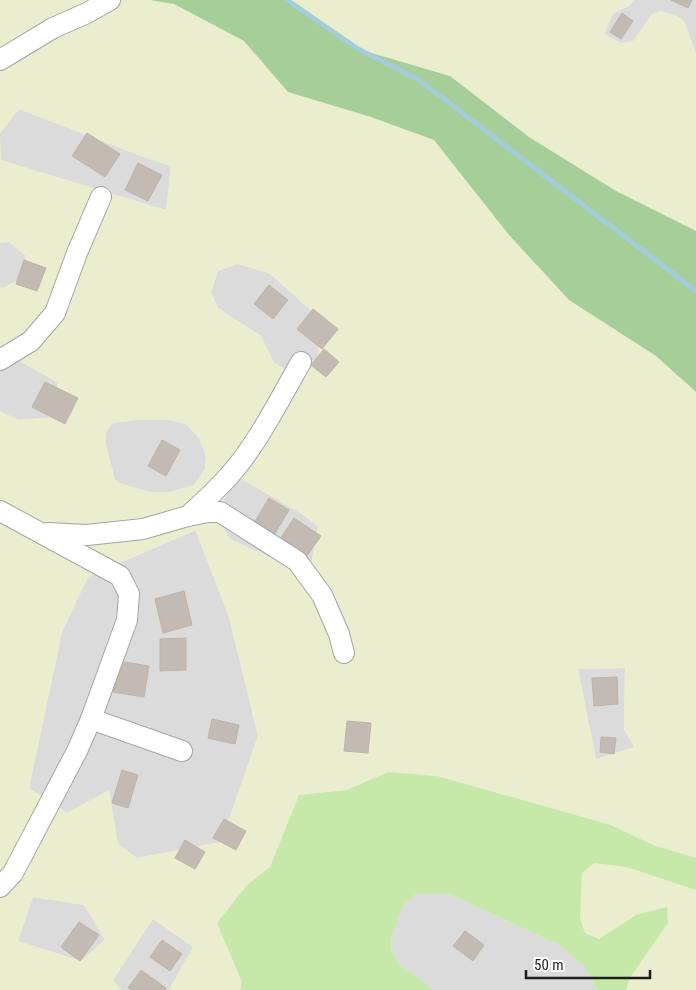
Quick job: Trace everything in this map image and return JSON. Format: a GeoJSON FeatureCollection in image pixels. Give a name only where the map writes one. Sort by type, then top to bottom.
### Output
{"type":"FeatureCollection","features":[{"type":"Feature","properties":{"kind":"street"},"geometry":{"type":"LineString","coordinates":[[0,60],[53,28],[87,13],[110,0]]}},
{"type":"Feature","properties":{"kind":"street"},"geometry":{"type":"LineString","coordinates":[[0,360],[31,341],[54,313],[101,197]]}},
{"type":"Feature","properties":{"kind":"street"},"geometry":{"type":"LineString","coordinates":[[188,516],[208,498],[238,464],[263,428],[301,362]]}},
{"type":"Feature","properties":{"kind":"street"},"geometry":{"type":"LineString","coordinates":[[0,511],[120,576],[129,594],[126,620],[92,719],[14,873],[0,887]]}},
{"type":"Feature","properties":{"kind":"street"},"geometry":{"type":"LineString","coordinates":[[40,533],[87,535],[143,529],[188,516],[220,512],[296,561],[322,595],[339,634],[344,653]]}},
{"type":"Feature","properties":{"kind":"street"},"geometry":{"type":"LineString","coordinates":[[92,719],[182,751]]}},
{"type":"Feature","properties":{"kind":"shaded area"},"geometry":{"type":"Polygon","coordinates":[[[634,0],[696,0],[696,54],[684,21],[652,14],[633,42],[621,43],[604,34],[613,13],[629,6],[634,0]]]}},
{"type":"Feature","properties":{"kind":"shaded area"},"geometry":{"type":"Polygon","coordinates":[[[19,109],[171,166],[166,210],[0,160],[0,133],[19,109]]]}},
{"type":"Feature","properties":{"kind":"shaded area"},"geometry":{"type":"Polygon","coordinates":[[[9,242],[26,256],[19,280],[3,288],[0,287],[0,243],[9,242]]]}},
{"type":"Feature","properties":{"kind":"shaded area"},"geometry":{"type":"Polygon","coordinates":[[[237,264],[269,273],[315,314],[319,361],[297,376],[274,363],[261,336],[218,308],[211,293],[218,271],[237,264]]]}},
{"type":"Feature","properties":{"kind":"shaded area"},"geometry":{"type":"Polygon","coordinates":[[[0,350],[57,382],[57,417],[18,420],[0,411],[0,350]]]}},
{"type":"Feature","properties":{"kind":"shaded area"},"geometry":{"type":"Polygon","coordinates":[[[137,420],[169,420],[186,424],[199,438],[206,456],[205,469],[194,485],[170,492],[150,492],[119,483],[115,480],[106,445],[106,432],[113,423],[137,420]]]}},
{"type":"Feature","properties":{"kind":"shaded area"},"geometry":{"type":"Polygon","coordinates":[[[236,476],[299,512],[318,526],[311,565],[290,566],[230,539],[215,516],[236,476]]]}},
{"type":"Feature","properties":{"kind":"shaded area"},"geometry":{"type":"Polygon","coordinates":[[[196,530],[229,617],[258,736],[221,842],[137,858],[118,844],[109,790],[67,813],[29,788],[62,632],[88,577],[196,530]]]}},
{"type":"Feature","properties":{"kind":"shaded area"},"geometry":{"type":"Polygon","coordinates":[[[625,668],[624,729],[635,747],[595,760],[578,669],[625,668]]]}},
{"type":"Feature","properties":{"kind":"shaded area"},"geometry":{"type":"Polygon","coordinates":[[[416,894],[449,894],[559,945],[584,966],[597,990],[434,990],[399,964],[391,950],[392,935],[404,904],[416,894]]]}},
{"type":"Feature","properties":{"kind":"shaded area"},"geometry":{"type":"Polygon","coordinates":[[[33,897],[84,905],[105,940],[81,961],[18,941],[33,897]]]}},
{"type":"Feature","properties":{"kind":"shaded area"},"geometry":{"type":"Polygon","coordinates":[[[153,919],[193,947],[169,990],[121,990],[113,980],[153,919]]]}},
{"type":"Feature","properties":{"kind":"green space"},"geometry":{"type":"Polygon","coordinates":[[[0,0],[150,0],[174,4],[244,41],[288,92],[371,117],[434,140],[509,235],[569,300],[656,356],[696,392],[696,858],[653,845],[611,825],[438,776],[388,772],[347,790],[299,795],[270,867],[247,885],[217,923],[242,982],[240,990],[169,990],[193,947],[153,919],[113,980],[121,990],[0,990],[0,411],[18,420],[57,417],[57,382],[0,350],[0,287],[3,288],[19,280],[26,256],[9,242],[0,243],[0,0]],[[19,109],[0,133],[1,160],[166,210],[171,166],[19,109]],[[237,264],[218,271],[211,293],[218,308],[261,336],[274,363],[296,375],[319,361],[315,314],[269,273],[237,264]],[[137,420],[113,423],[106,432],[106,445],[115,480],[119,483],[149,492],[170,492],[194,485],[205,469],[206,456],[199,438],[186,424],[169,420],[137,420]],[[236,476],[215,516],[230,539],[290,566],[311,564],[318,526],[299,512],[236,476]],[[195,530],[88,577],[62,632],[29,788],[67,813],[109,790],[118,844],[137,858],[221,842],[258,736],[229,617],[195,530]],[[625,668],[578,669],[596,759],[634,747],[624,729],[625,668]],[[33,897],[18,941],[81,961],[105,940],[84,905],[33,897]]]}},
{"type":"Feature","properties":{"kind":"green space"},"geometry":{"type":"Polygon","coordinates":[[[150,0],[287,0],[358,49],[450,76],[529,137],[616,191],[696,231],[696,392],[656,356],[569,300],[509,235],[434,140],[371,117],[288,92],[244,41],[174,4],[150,0]]]}},
{"type":"Feature","properties":{"kind":"green space"},"geometry":{"type":"Polygon","coordinates":[[[287,0],[634,0],[629,6],[613,13],[604,34],[621,43],[633,41],[652,14],[661,11],[677,16],[684,21],[696,54],[696,231],[616,191],[529,137],[450,76],[358,49],[287,0]]]}},
{"type":"Feature","properties":{"kind":"green space"},"geometry":{"type":"Polygon","coordinates":[[[388,772],[437,776],[611,825],[653,845],[696,858],[696,890],[626,867],[594,863],[582,873],[580,919],[585,933],[599,939],[636,915],[667,907],[668,923],[631,976],[626,990],[597,990],[584,966],[559,945],[449,894],[416,894],[404,904],[392,935],[391,950],[399,964],[434,990],[240,990],[242,982],[217,923],[247,885],[270,867],[299,795],[347,790],[388,772]]]}},
{"type":"Feature","properties":{"kind":"green space"},"geometry":{"type":"Polygon","coordinates":[[[594,863],[626,867],[696,890],[696,990],[626,990],[631,976],[668,923],[636,915],[599,940],[585,933],[580,919],[581,873],[594,863]]]}},
{"type":"Feature","properties":{"kind":"building"},"geometry":{"type":"Polygon","coordinates":[[[671,0],[692,0],[688,8],[671,0]]]}},
{"type":"Feature","properties":{"kind":"building"},"geometry":{"type":"Polygon","coordinates":[[[622,13],[633,21],[621,39],[610,32],[622,13]]]}},
{"type":"Feature","properties":{"kind":"building"},"geometry":{"type":"Polygon","coordinates":[[[87,133],[120,154],[105,177],[72,156],[87,133]]]}},
{"type":"Feature","properties":{"kind":"building"},"geometry":{"type":"Polygon","coordinates":[[[138,163],[162,175],[148,201],[125,190],[138,163]]]}},
{"type":"Feature","properties":{"kind":"building"},"geometry":{"type":"Polygon","coordinates":[[[24,260],[46,268],[37,291],[16,284],[24,260]]]}},
{"type":"Feature","properties":{"kind":"building"},"geometry":{"type":"Polygon","coordinates":[[[269,285],[288,300],[273,319],[254,304],[269,285]]]}},
{"type":"Feature","properties":{"kind":"building"},"geometry":{"type":"Polygon","coordinates":[[[313,309],[338,329],[322,349],[297,329],[313,309]]]}},
{"type":"Feature","properties":{"kind":"building"},"geometry":{"type":"Polygon","coordinates":[[[324,349],[339,362],[326,377],[311,365],[324,349]]]}},
{"type":"Feature","properties":{"kind":"building"},"geometry":{"type":"Polygon","coordinates":[[[45,382],[78,398],[65,424],[32,407],[45,382]]]}},
{"type":"Feature","properties":{"kind":"building"},"geometry":{"type":"Polygon","coordinates":[[[162,440],[180,450],[166,476],[148,466],[162,440]]]}},
{"type":"Feature","properties":{"kind":"building"},"geometry":{"type":"Polygon","coordinates":[[[269,498],[289,510],[274,535],[254,523],[269,498]]]}},
{"type":"Feature","properties":{"kind":"building"},"geometry":{"type":"Polygon","coordinates":[[[294,518],[321,536],[304,560],[278,542],[294,518]]]}},
{"type":"Feature","properties":{"kind":"building"},"geometry":{"type":"Polygon","coordinates":[[[184,591],[192,625],[163,633],[155,599],[184,591]]]}},
{"type":"Feature","properties":{"kind":"building"},"geometry":{"type":"Polygon","coordinates":[[[186,638],[186,670],[160,671],[160,639],[186,638]]]}},
{"type":"Feature","properties":{"kind":"building"},"geometry":{"type":"Polygon","coordinates":[[[118,661],[149,666],[144,697],[113,692],[118,661]]]}},
{"type":"Feature","properties":{"kind":"building"},"geometry":{"type":"Polygon","coordinates":[[[617,677],[618,704],[594,706],[592,678],[617,677]]]}},
{"type":"Feature","properties":{"kind":"building"},"geometry":{"type":"Polygon","coordinates":[[[212,719],[239,725],[235,744],[208,738],[212,719]]]}},
{"type":"Feature","properties":{"kind":"building"},"geometry":{"type":"Polygon","coordinates":[[[347,721],[371,723],[368,753],[344,751],[347,721]]]}},
{"type":"Feature","properties":{"kind":"building"},"geometry":{"type":"Polygon","coordinates":[[[601,737],[616,738],[614,754],[600,752],[601,737]]]}},
{"type":"Feature","properties":{"kind":"building"},"geometry":{"type":"Polygon","coordinates":[[[122,770],[138,775],[128,808],[112,803],[122,770]]]}},
{"type":"Feature","properties":{"kind":"building"},"geometry":{"type":"Polygon","coordinates":[[[224,819],[246,831],[236,850],[213,838],[224,819]]]}},
{"type":"Feature","properties":{"kind":"building"},"geometry":{"type":"Polygon","coordinates":[[[185,840],[205,852],[195,869],[175,858],[185,840]]]}},
{"type":"Feature","properties":{"kind":"building"},"geometry":{"type":"Polygon","coordinates":[[[79,922],[99,935],[80,961],[61,947],[79,922]]]}},
{"type":"Feature","properties":{"kind":"building"},"geometry":{"type":"Polygon","coordinates":[[[465,931],[484,945],[473,961],[453,946],[465,931]]]}},
{"type":"Feature","properties":{"kind":"building"},"geometry":{"type":"Polygon","coordinates":[[[162,940],[182,954],[170,971],[150,957],[162,940]]]}},
{"type":"Feature","properties":{"kind":"building"},"geometry":{"type":"Polygon","coordinates":[[[141,970],[166,988],[165,990],[132,990],[128,988],[141,970]]]}},
{"type":"Feature","properties":{"kind":"waterway"},"geometry":{"type":"LineString","coordinates":[[287,0],[358,49],[419,80],[696,291]]}}]}
